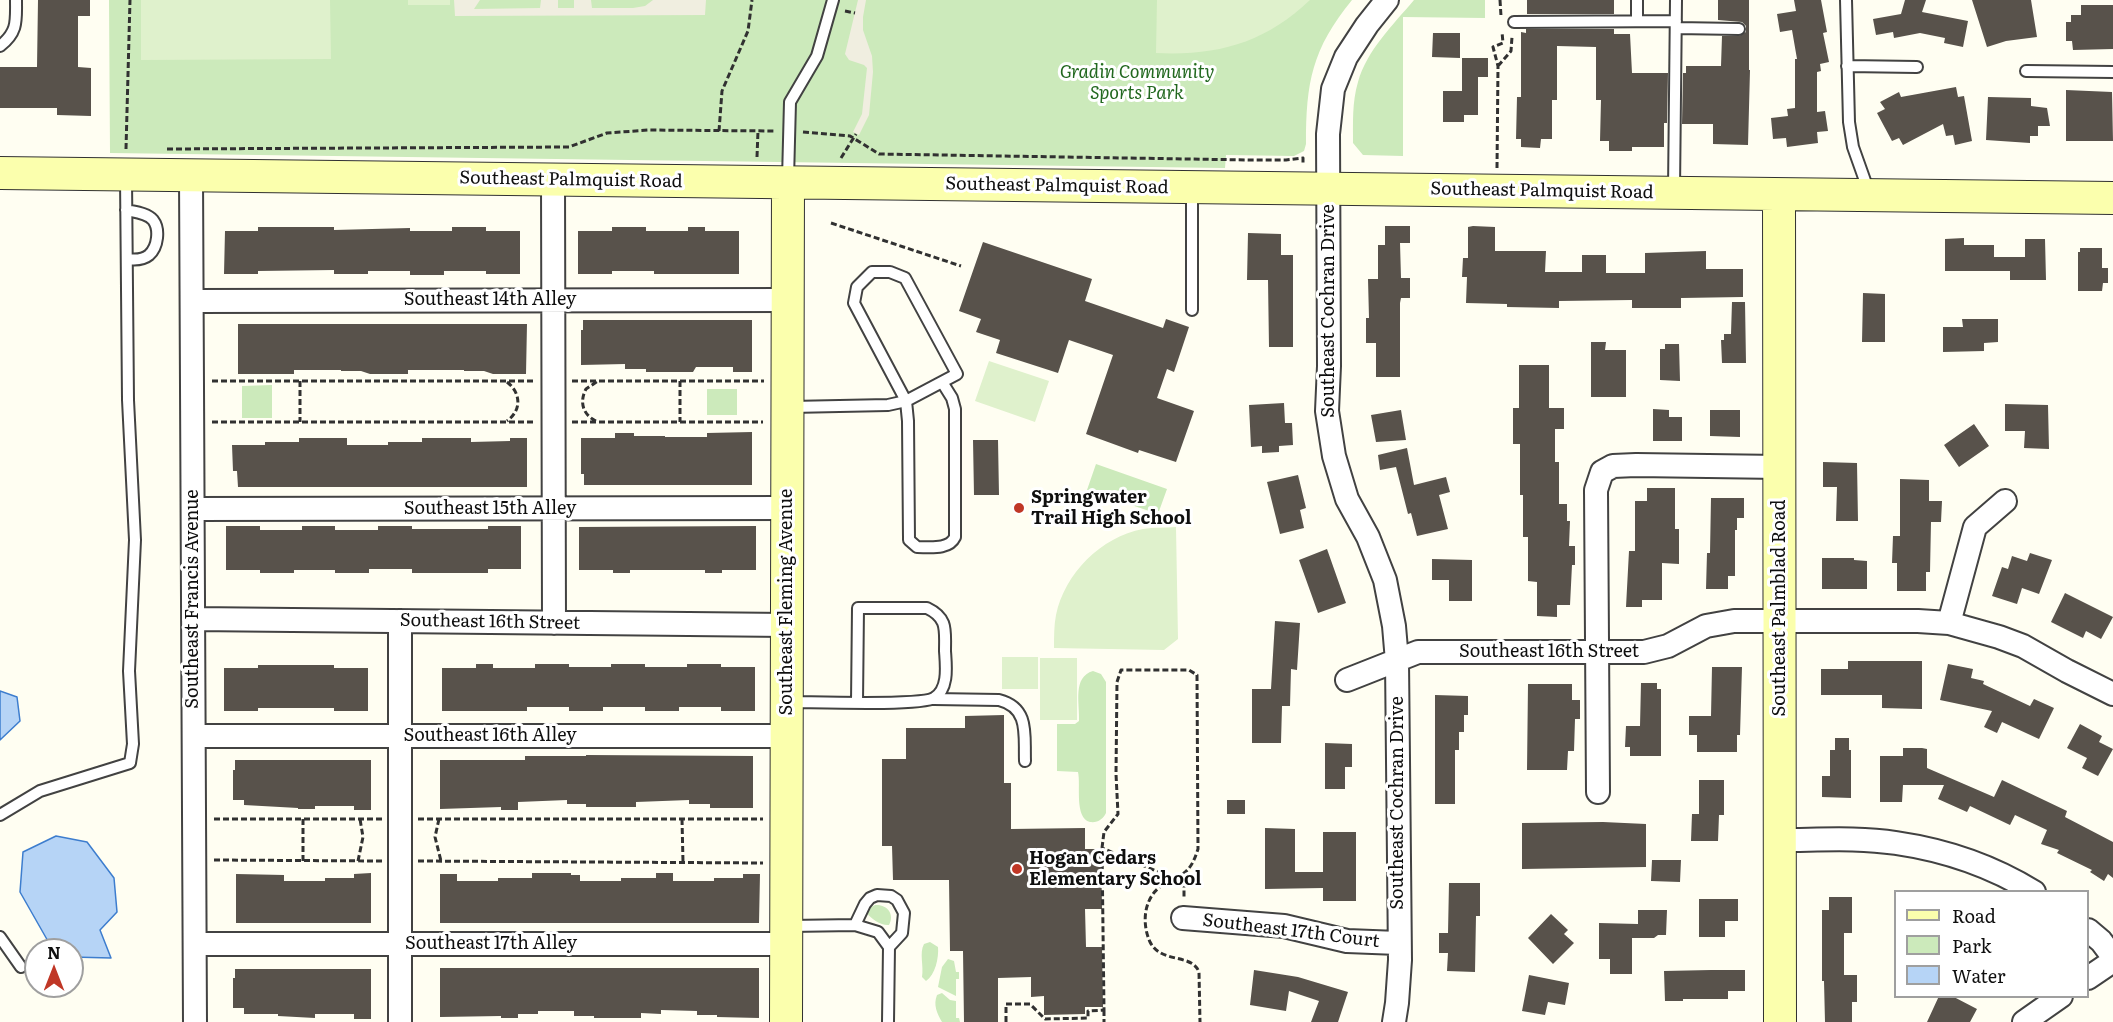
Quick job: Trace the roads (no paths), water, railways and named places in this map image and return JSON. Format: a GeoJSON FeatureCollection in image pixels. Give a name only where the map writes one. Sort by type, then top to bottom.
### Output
{"type":"FeatureCollection","features":[{"type":"Feature","properties":{"kind":"main road","name":"Southeast Palmquist Road"},"geometry":{"type":"LineString","coordinates":[[0,173],[2113,198]]}},
{"type":"Feature","properties":{"kind":"main road","name":"Southeast Fleming Avenue"},"geometry":{"type":"LineString","coordinates":[[786,1022],[787,508],[776,415],[787,300],[788,182]]}},
{"type":"Feature","properties":{"kind":"main road","name":"Southeast Palmblad Road"},"geometry":{"type":"LineString","coordinates":[[1779,195],[1780,1022]]}},
{"type":"Feature","properties":{"kind":"street","name":"Southeast Cochran Drive"},"geometry":{"type":"LineString","coordinates":[[1387,0],[1346,57],[1333,89],[1328,134],[1328,411],[1332,444],[1347,499],[1368,537],[1385,580],[1394,626],[1397,661],[1398,944],[1400,960],[1394,1022]]}},
{"type":"Feature","properties":{"kind":"street","name":"Southeast Francis Avenue"},"geometry":{"type":"LineString","coordinates":[[191,176],[195,1022]]}},
{"type":"Feature","properties":{"kind":"street"},"geometry":{"type":"LineString","coordinates":[[553,179],[554,623]]}},
{"type":"Feature","properties":{"kind":"street","name":"Southeast 14th Alley"},"geometry":{"type":"LineString","coordinates":[[192,301],[787,300]]}},
{"type":"Feature","properties":{"kind":"street"},"geometry":{"type":"LineString","coordinates":[[1598,792],[1596,490],[1602,472],[1614,466],[1636,465],[1780,467]]}},
{"type":"Feature","properties":{"kind":"street"},"geometry":{"type":"LineString","coordinates":[[1949,623],[1975,527],[2005,501]]}},
{"type":"Feature","properties":{"kind":"street","name":"Southeast 15th Alley"},"geometry":{"type":"LineString","coordinates":[[193,509],[787,508]]}},
{"type":"Feature","properties":{"kind":"street","name":"Southeast 16th Street"},"geometry":{"type":"LineString","coordinates":[[194,619],[787,625]]}},
{"type":"Feature","properties":{"kind":"street"},"geometry":{"type":"LineString","coordinates":[[400,621],[400,1022]]}},
{"type":"Feature","properties":{"kind":"street","name":"Southeast 16th Street"},"geometry":{"type":"LineString","coordinates":[[1347,680],[1418,652],[1644,652],[1657,650],[1706,626],[1718,623],[1918,621],[1949,623],[1999,637],[2023,646],[2113,694]]}},
{"type":"Feature","properties":{"kind":"street","name":"Southeast 16th Alley"},"geometry":{"type":"LineString","coordinates":[[194,736],[787,736]]}},
{"type":"Feature","properties":{"kind":"street"},"geometry":{"type":"LineString","coordinates":[[1780,840],[1870,840],[1945,852],[1969,860],[2032,890]]}},
{"type":"Feature","properties":{"kind":"street","name":"Southeast 17th Court"},"geometry":{"type":"LineString","coordinates":[[1183,918],[1284,926],[1347,941],[1398,944]]}},
{"type":"Feature","properties":{"kind":"street"},"geometry":{"type":"LineString","coordinates":[[2089,931],[2101,941],[2113,959],[2089,977]]}},
{"type":"Feature","properties":{"kind":"street","name":"Southeast 17th Alley"},"geometry":{"type":"LineString","coordinates":[[195,944],[400,944],[786,935]]}},
{"type":"Feature","properties":{"kind":"street"},"geometry":{"type":"LineString","coordinates":[[2024,1022],[2058,998]]}},
{"type":"Feature","properties":{"kind":"lane"},"geometry":{"type":"LineString","coordinates":[[0,46],[14,32],[16,0]]}},
{"type":"Feature","properties":{"kind":"lane"},"geometry":{"type":"LineString","coordinates":[[788,182],[790,102],[817,56],[832,0]]}},
{"type":"Feature","properties":{"kind":"lane"},"geometry":{"type":"LineString","coordinates":[[1637,0],[1637,21]]}},
{"type":"Feature","properties":{"kind":"lane"},"geometry":{"type":"LineString","coordinates":[[1674,193],[1676,0]]}},
{"type":"Feature","properties":{"kind":"lane"},"geometry":{"type":"LineString","coordinates":[[1846,0],[1849,122],[1853,147],[1870,195]]}},
{"type":"Feature","properties":{"kind":"lane"},"geometry":{"type":"LineString","coordinates":[[1514,22],[1637,21],[1738,29]]}},
{"type":"Feature","properties":{"kind":"lane"},"geometry":{"type":"LineString","coordinates":[[1847,66],[1917,67]]}},
{"type":"Feature","properties":{"kind":"lane"},"geometry":{"type":"LineString","coordinates":[[2026,71],[2113,72]]}},
{"type":"Feature","properties":{"kind":"lane"},"geometry":{"type":"LineString","coordinates":[[1,816],[40,791],[130,763],[133,744],[129,671],[135,540],[128,400],[126,175]]}},
{"type":"Feature","properties":{"kind":"lane"},"geometry":{"type":"LineString","coordinates":[[1192,187],[1192,310]]}},
{"type":"Feature","properties":{"kind":"lane"},"geometry":{"type":"LineString","coordinates":[[126,210],[140,212],[153,219],[157,230],[157,241],[150,255],[138,260],[127,260]]}},
{"type":"Feature","properties":{"kind":"lane"},"geometry":{"type":"LineString","coordinates":[[776,415],[888,405],[906,401],[957,374],[905,278],[890,272],[872,272],[857,286],[854,303],[906,401],[909,540],[917,547],[947,546],[955,537],[955,409],[952,398],[942,382]]}},
{"type":"Feature","properties":{"kind":"lane"},"geometry":{"type":"LineString","coordinates":[[857,702],[858,608],[927,608],[936,612],[945,625],[946,671],[943,688],[933,699]]}},
{"type":"Feature","properties":{"kind":"lane"},"geometry":{"type":"LineString","coordinates":[[787,702],[916,702],[933,699],[1008,702],[1016,707],[1021,715],[1025,761]]}},
{"type":"Feature","properties":{"kind":"lane"},"geometry":{"type":"LineString","coordinates":[[855,925],[865,903],[870,898],[877,895],[891,896],[902,906],[904,913],[902,933],[889,947]]}},
{"type":"Feature","properties":{"kind":"lane"},"geometry":{"type":"LineString","coordinates":[[786,935],[855,925],[878,932],[889,947],[888,1022]]}},
{"type":"Feature","properties":{"kind":"lane"},"geometry":{"type":"LineString","coordinates":[[0,937],[21,968]]}},
{"type":"Feature","properties":{"kind":"water"},"geometry":{"type":"Polygon","coordinates":[[[0,691],[17,697],[20,721],[0,740],[0,691]]]}},
{"type":"Feature","properties":{"kind":"water"},"geometry":{"type":"Polygon","coordinates":[[[56,836],[87,842],[114,878],[117,912],[100,930],[111,958],[84,957],[84,938],[46,938],[20,892],[23,852],[56,836]]]}},
{"type":"Feature","properties":{"kind":"place","name":"Springwater Trail High School"},"geometry":{"type":"Point","coordinates":[1019,508]}},
{"type":"Feature","properties":{"kind":"place","name":"Hogan Cedars Elementary School"},"geometry":{"type":"Point","coordinates":[1017,869]}},
{"type":"Feature","properties":{"kind":"park label","name":"Gradin Community Sports Park"},"geometry":{"type":"Point","coordinates":[1137,83]}}]}
